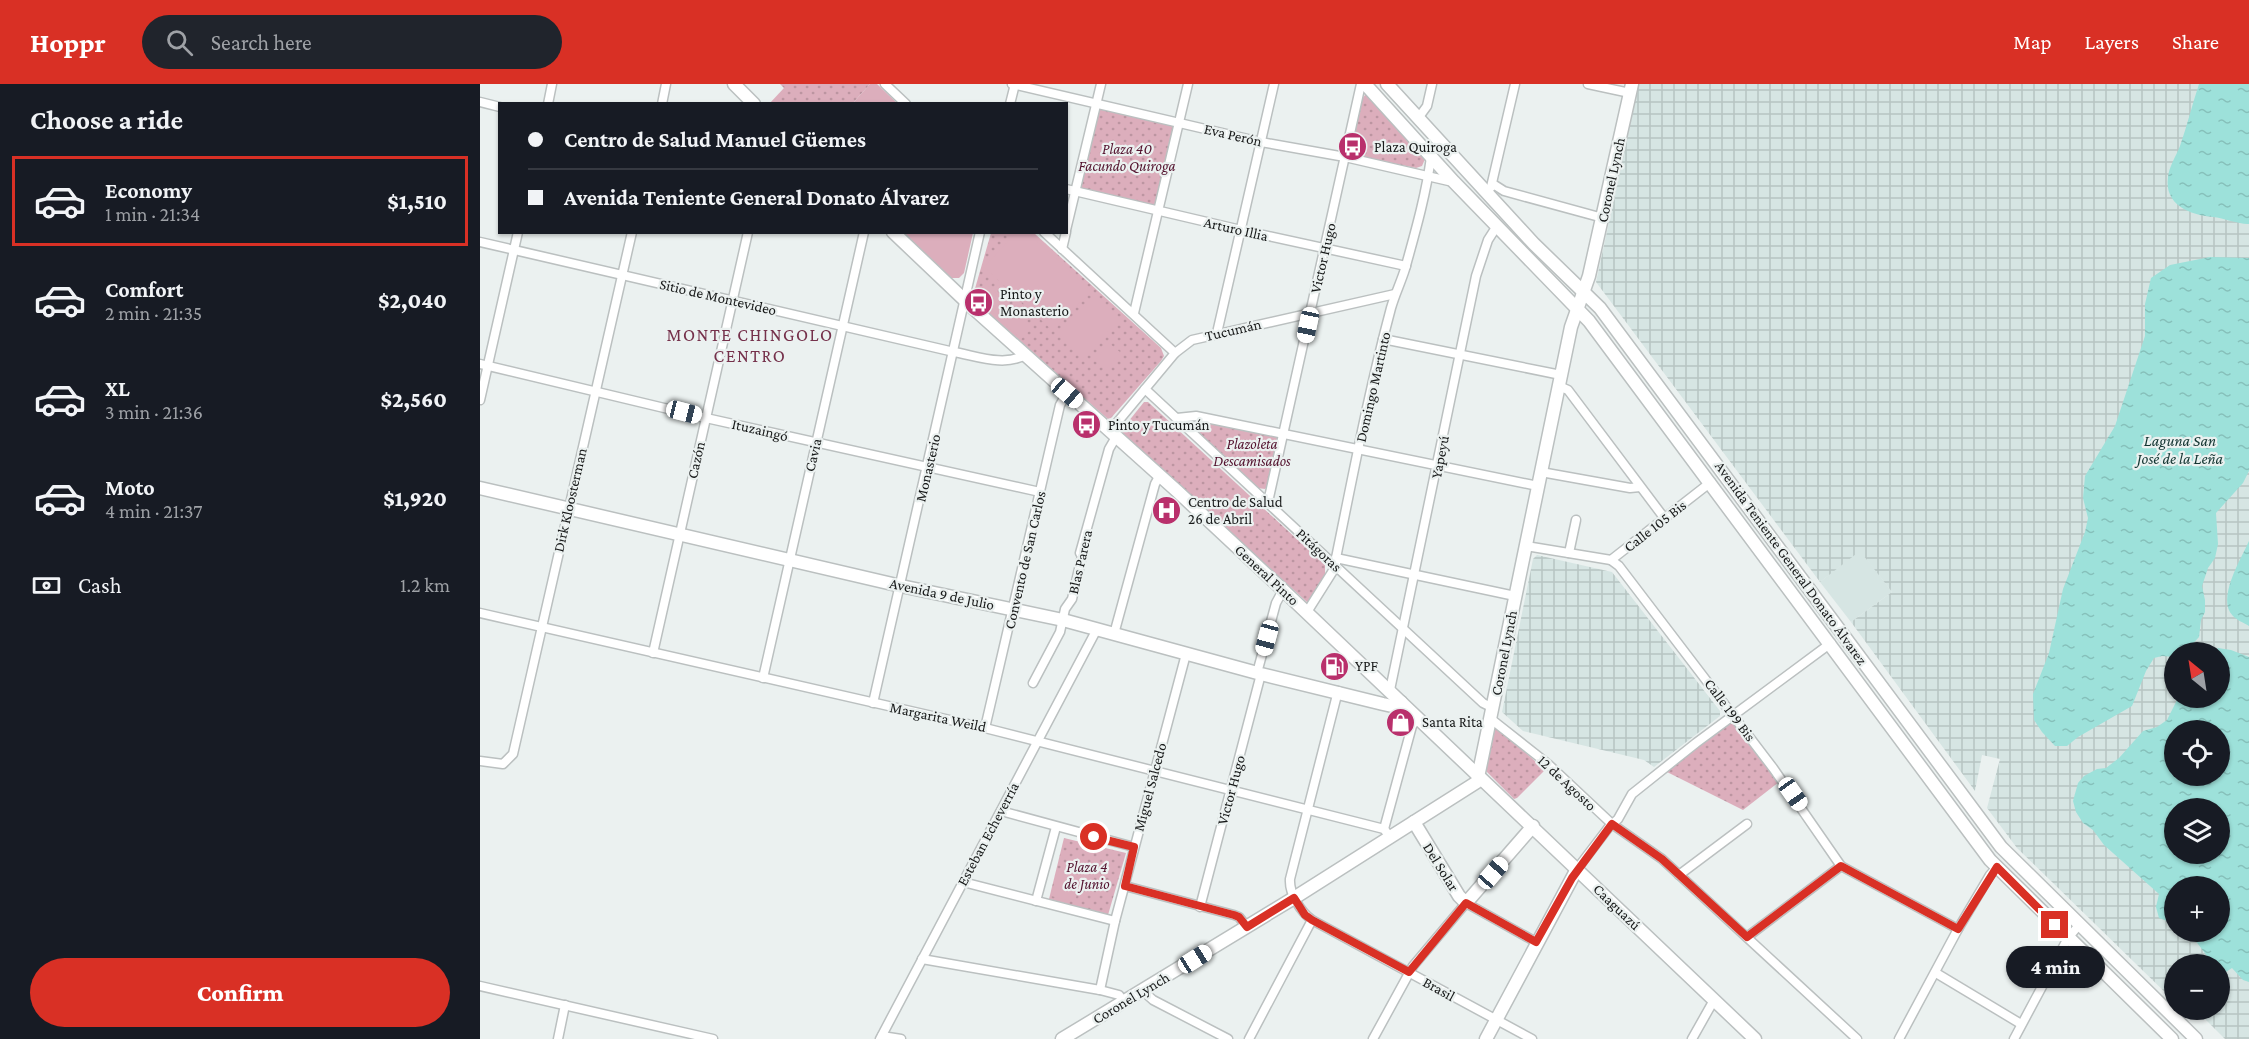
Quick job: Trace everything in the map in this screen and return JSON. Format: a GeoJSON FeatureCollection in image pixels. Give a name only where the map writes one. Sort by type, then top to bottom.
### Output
{"type":"FeatureCollection","features":[{"type":"Feature","properties":{"kind":"main road"},"geometry":{"type":"LineString","coordinates":[[734,84],[752,102]]}},
{"type":"Feature","properties":{"kind":"main road","name":"Avenida Teniente General Donato Álvarez"},"geometry":{"type":"LineString","coordinates":[[1363,84],[1599,333],[1997,867],[2172,1039]]}},
{"type":"Feature","properties":{"kind":"main road","name":"Avenida Teniente General Donato Álvarez"},"geometry":{"type":"LineString","coordinates":[[1387,84],[1495,192],[1534,244],[1600,308],[2001,847],[2196,1039]]}},
{"type":"Feature","properties":{"kind":"main road","name":"Coronel Lynch"},"geometry":{"type":"LineString","coordinates":[[1062,1039],[1076,1036],[1124,1002],[1294,898],[1387,833],[1414,822],[1474,785],[1480,775],[1571,327],[1584,292],[1603,218],[1631,88]]}},
{"type":"Feature","properties":{"kind":"main road","name":"General Pinto"},"geometry":{"type":"LineString","coordinates":[[894,234],[1160,475],[1480,775]]}},
{"type":"Feature","properties":{"kind":"main road","name":"Avenida 9 de Julio"},"geometry":{"type":"LineString","coordinates":[[480,488],[901,586],[1063,620],[1392,706],[1401,702]]}},
{"type":"Feature","properties":{"kind":"main road","name":"Caaguazú"},"geometry":{"type":"LineString","coordinates":[[1480,775],[1755,1039]]}},
{"type":"Feature","properties":{"kind":"main road","name":"Del Solar"},"geometry":{"type":"LineString","coordinates":[[1414,822],[1459,896],[1466,903]]}},
{"type":"Feature","properties":{"kind":"main road"},"geometry":{"type":"LineString","coordinates":[[1466,903],[1533,826]]}},
{"type":"Feature","properties":{"kind":"main road"},"geometry":{"type":"LineString","coordinates":[[1486,1039],[1577,869]]}},
{"type":"Feature","properties":{"kind":"street"},"geometry":{"type":"LineString","coordinates":[[548,102],[552,84]]}},
{"type":"Feature","properties":{"kind":"street"},"geometry":{"type":"LineString","coordinates":[[662,102],[666,84]]}},
{"type":"Feature","properties":{"kind":"street"},"geometry":{"type":"LineString","coordinates":[[885,84],[904,102]]}},
{"type":"Feature","properties":{"kind":"street"},"geometry":{"type":"LineString","coordinates":[[896,94],[898,84]]}},
{"type":"Feature","properties":{"kind":"street"},"geometry":{"type":"LineString","coordinates":[[1010,102],[1014,84]]}},
{"type":"Feature","properties":{"kind":"street","name":"Eva Perón"},"geometry":{"type":"LineString","coordinates":[[1014,84],[1262,142],[1346,157],[1428,178],[1454,182]]}},
{"type":"Feature","properties":{"kind":"street"},"geometry":{"type":"LineString","coordinates":[[1068,223],[1101,84]]}},
{"type":"Feature","properties":{"kind":"street"},"geometry":{"type":"LineString","coordinates":[[1134,313],[1188,84]]}},
{"type":"Feature","properties":{"kind":"street"},"geometry":{"type":"LineString","coordinates":[[1217,333],[1274,84]]}},
{"type":"Feature","properties":{"kind":"street","name":"Victor Hugo"},"geometry":{"type":"LineString","coordinates":[[1268,502],[1363,84]]}},
{"type":"Feature","properties":{"kind":"street"},"geometry":{"type":"LineString","coordinates":[[1419,117],[1427,106],[1432,84]]}},
{"type":"Feature","properties":{"kind":"street"},"geometry":{"type":"LineString","coordinates":[[1515,84],[1495,192],[1603,218]]}},
{"type":"Feature","properties":{"kind":"street"},"geometry":{"type":"LineString","coordinates":[[1588,84],[1631,88]]}},
{"type":"Feature","properties":{"kind":"street"},"geometry":{"type":"LineString","coordinates":[[480,102],[498,106]]}},
{"type":"Feature","properties":{"kind":"street","name":"Domingo Martinto"},"geometry":{"type":"LineString","coordinates":[[1307,612],[1336,562],[1383,339],[1395,294],[1406,266],[1431,158]]}},
{"type":"Feature","properties":{"kind":"street","name":"Arturo Illia"},"geometry":{"type":"LineString","coordinates":[[1068,189],[1406,266]]}},
{"type":"Feature","properties":{"kind":"street","name":"Yapeyú"},"geometry":{"type":"LineString","coordinates":[[1390,690],[1476,276],[1488,240],[1497,226]]}},
{"type":"Feature","properties":{"kind":"street"},"geometry":{"type":"LineString","coordinates":[[480,400],[484,365],[518,234]]}},
{"type":"Feature","properties":{"kind":"street","name":"Dirk Kloosterman"},"geometry":{"type":"LineString","coordinates":[[480,761],[503,764],[513,754],[632,234]]}},
{"type":"Feature","properties":{"kind":"street","name":"Cazón"},"geometry":{"type":"LineString","coordinates":[[653,653],[748,234]]}},
{"type":"Feature","properties":{"kind":"street","name":"Cavia"},"geometry":{"type":"LineString","coordinates":[[763,678],[864,234]]}},
{"type":"Feature","properties":{"kind":"street","name":"Monasterio"},"geometry":{"type":"LineString","coordinates":[[873,703],[980,234]]}},
{"type":"Feature","properties":{"kind":"street"},"geometry":{"type":"LineString","coordinates":[[1046,234],[1175,353]]}},
{"type":"Feature","properties":{"kind":"street"},"geometry":{"type":"LineString","coordinates":[[1062,249],[1065,234]]}},
{"type":"Feature","properties":{"kind":"street","name":"Sitio de Montevideo"},"geometry":{"type":"LineString","coordinates":[[480,242],[954,352],[1010,362],[1025,355]]}},
{"type":"Feature","properties":{"kind":"street","name":"Tucumán"},"geometry":{"type":"LineString","coordinates":[[1113,434],[1145,389],[1175,353],[1192,340],[1395,294]]}},
{"type":"Feature","properties":{"kind":"street"},"geometry":{"type":"LineString","coordinates":[[1383,339],[1460,354],[1560,381],[1665,519]]}},
{"type":"Feature","properties":{"kind":"street","name":"Ituzaingó"},"geometry":{"type":"LineString","coordinates":[[484,365],[706,418],[1040,492]]}},
{"type":"Feature","properties":{"kind":"street","name":"Pitágoras"},"geometry":{"type":"LineString","coordinates":[[1145,389],[1336,562],[1492,714]]}},
{"type":"Feature","properties":{"kind":"street","name":"Convento de San Carlos"},"geometry":{"type":"LineString","coordinates":[[985,728],[1060,405],[1067,393]]}},
{"type":"Feature","properties":{"kind":"street"},"geometry":{"type":"LineString","coordinates":[[1177,418],[1196,416],[1538,486]]}},
{"type":"Feature","properties":{"kind":"street","name":"Blas Parera"},"geometry":{"type":"LineString","coordinates":[[1033,683],[1060,632],[1065,609],[1072,599],[1082,556],[1080,553],[1113,434]]}},
{"type":"Feature","properties":{"kind":"street"},"geometry":{"type":"LineString","coordinates":[[1541,472],[1630,488],[1640,487]]}},
{"type":"Feature","properties":{"kind":"street"},"geometry":{"type":"LineString","coordinates":[[1114,634],[1155,484],[1160,475]]}},
{"type":"Feature","properties":{"kind":"street","name":"Calle 105 Bis"},"geometry":{"type":"LineString","coordinates":[[1526,546],[1611,560],[1711,482]]}},
{"type":"Feature","properties":{"kind":"street"},"geometry":{"type":"LineString","coordinates":[[1569,554],[1576,520]]}},
{"type":"Feature","properties":{"kind":"street","name":"Calle 199 Bis"},"geometry":{"type":"LineString","coordinates":[[1611,560],[1619,566],[1734,715],[1793,794],[1841,866]]}},
{"type":"Feature","properties":{"kind":"street"},"geometry":{"type":"LineString","coordinates":[[1336,562],[1415,574],[1515,597]]}},
{"type":"Feature","properties":{"kind":"street","name":"Victor Hugo"},"geometry":{"type":"LineString","coordinates":[[1200,907],[1276,603],[1283,590]]}},
{"type":"Feature","properties":{"kind":"street","name":"Margarita Weild"},"geometry":{"type":"LineString","coordinates":[[480,613],[1037,740],[1309,810],[1387,833]]}},
{"type":"Feature","properties":{"kind":"street","name":"Esteban Echeverría"},"geometry":{"type":"LineString","coordinates":[[881,1038],[1096,629]]}},
{"type":"Feature","properties":{"kind":"street"},"geometry":{"type":"LineString","coordinates":[[1577,869],[1618,819],[1628,799],[1661,770],[1831,643]]}},
{"type":"Feature","properties":{"kind":"street","name":"Miguel Salcedo"},"geometry":{"type":"LineString","coordinates":[[1100,990],[1115,921],[1186,654]]}},
{"type":"Feature","properties":{"kind":"street"},"geometry":{"type":"LineString","coordinates":[[1294,898],[1290,883],[1338,691]]}},
{"type":"Feature","properties":{"kind":"street","name":"12 de Agosto"},"geometry":{"type":"LineString","coordinates":[[1492,714],[1612,824],[1662,859],[1679,874],[1857,1039]]}},
{"type":"Feature","properties":{"kind":"street"},"geometry":{"type":"LineString","coordinates":[[1387,833],[1412,726],[1418,717]]}},
{"type":"Feature","properties":{"kind":"street"},"geometry":{"type":"LineString","coordinates":[[1001,811],[1134,847]]}},
{"type":"Feature","properties":{"kind":"street"},"geometry":{"type":"LineString","coordinates":[[1679,874],[1747,824]]}},
{"type":"Feature","properties":{"kind":"street"},"geometry":{"type":"LineString","coordinates":[[1036,901],[1056,827]]}},
{"type":"Feature","properties":{"kind":"street"},"geometry":{"type":"LineString","coordinates":[[1747,937],[1841,866],[1958,929]]}},
{"type":"Feature","properties":{"kind":"street"},"geometry":{"type":"LineString","coordinates":[[1899,1039],[1958,929],[1997,867]]}},
{"type":"Feature","properties":{"kind":"street"},"geometry":{"type":"LineString","coordinates":[[963,882],[1115,921]]}},
{"type":"Feature","properties":{"kind":"street"},"geometry":{"type":"LineString","coordinates":[[1125,886],[1234,915],[1239,917],[1247,927]]}},
{"type":"Feature","properties":{"kind":"street","name":"Brasil"},"geometry":{"type":"LineString","coordinates":[[1294,898],[1305,915],[1312,920],[1532,1039]]}},
{"type":"Feature","properties":{"kind":"street"},"geometry":{"type":"LineString","coordinates":[[1373,1039],[1409,972],[1466,903]]}},
{"type":"Feature","properties":{"kind":"street","name":"Del Solar"},"geometry":{"type":"LineString","coordinates":[[1466,903],[1536,942]]}},
{"type":"Feature","properties":{"kind":"street"},"geometry":{"type":"LineString","coordinates":[[1249,1039],[1312,920]]}},
{"type":"Feature","properties":{"kind":"street"},"geometry":{"type":"LineString","coordinates":[[2014,1039],[2068,938],[2080,924]]}},
{"type":"Feature","properties":{"kind":"street"},"geometry":{"type":"LineString","coordinates":[[922,959],[1100,990],[1119,995],[1124,1002]]}},
{"type":"Feature","properties":{"kind":"street"},"geometry":{"type":"LineString","coordinates":[[1936,973],[2021,1024]]}},
{"type":"Feature","properties":{"kind":"street"},"geometry":{"type":"LineString","coordinates":[[480,986],[713,1039]]}},
{"type":"Feature","properties":{"kind":"street"},"geometry":{"type":"LineString","coordinates":[[1143,991],[1153,1000],[1228,1039]]}},
{"type":"Feature","properties":{"kind":"street"},"geometry":{"type":"LineString","coordinates":[[1692,1039],[1714,1000]]}},
{"type":"Feature","properties":{"kind":"street"},"geometry":{"type":"LineString","coordinates":[[558,1039],[565,1005]]}},
{"type":"Feature","properties":{"kind":"street"},"geometry":{"type":"LineString","coordinates":[[881,1038],[901,1039]]}},
{"type":"Feature","properties":{"kind":"shaded area"},"geometry":{"type":"Polygon","coordinates":[[[1639,84],[2249,84],[2249,1039],[2225,1039],[2206,1020],[2230,1020],[2230,954],[2164,954],[2164,991],[2017,848],[1987,808],[2000,759],[1982,755],[1975,791],[1851,622],[1892,592],[1860,551],[1820,582],[1596,282],[1639,84]]]}},
{"type":"Feature","properties":{"kind":"shaded area"},"geometry":{"type":"Polygon","coordinates":[[[1860,550],[1892,592],[1851,622],[1820,582],[1860,550]]]}},
{"type":"Feature","properties":{"kind":"shaded area"},"geometry":{"type":"Polygon","coordinates":[[[1537,555],[1612,572],[1720,711],[1720,716],[1654,767],[1644,760],[1523,731],[1502,712],[1533,559],[1537,555]]]}},
{"type":"Feature","properties":{"kind":"green space"},"geometry":{"type":"Polygon","coordinates":[[[780,84],[870,84],[854,102],[771,102],[784,88],[780,84]]]}},
{"type":"Feature","properties":{"kind":"green space"},"geometry":{"type":"Polygon","coordinates":[[[870,84],[877,84],[896,102],[854,102],[870,84]]]}},
{"type":"Feature","properties":{"kind":"green space"},"geometry":{"type":"Polygon","coordinates":[[[1365,95],[1425,159],[1422,166],[1416,168],[1353,155],[1351,149],[1362,99],[1365,95]]]}},
{"type":"Feature","properties":{"kind":"green space","name":"Plaza 40 Facundo Quiroga"},"geometry":{"type":"Polygon","coordinates":[[[1096,104],[1180,123],[1159,210],[1076,191],[1096,104]]]}},
{"type":"Feature","properties":{"kind":"green space"},"geometry":{"type":"Polygon","coordinates":[[[902,234],[973,234],[964,273],[959,278],[949,278],[902,234]]]}},
{"type":"Feature","properties":{"kind":"green space"},"geometry":{"type":"Polygon","coordinates":[[[991,234],[1035,234],[1161,348],[1164,356],[1108,419],[975,301],[974,292],[991,234]]]}},
{"type":"Feature","properties":{"kind":"green space"},"geometry":{"type":"Polygon","coordinates":[[[1015,234],[1029,234],[1091,291],[1053,331],[984,267],[1015,234]]]}},
{"type":"Feature","properties":{"kind":"green space"},"geometry":{"type":"Polygon","coordinates":[[[989,286],[1010,306],[999,318],[978,298],[989,286]]]}},
{"type":"Feature","properties":{"kind":"green space"},"geometry":{"type":"Polygon","coordinates":[[[1093,296],[1119,319],[1083,358],[1058,335],[1093,296]]]}},
{"type":"Feature","properties":{"kind":"green space"},"geometry":{"type":"Polygon","coordinates":[[[1011,307],[1033,327],[1021,339],[1000,319],[1011,307]]]}},
{"type":"Feature","properties":{"kind":"green space"},"geometry":{"type":"Polygon","coordinates":[[[1109,343],[1120,352],[1106,370],[1095,361],[1109,343]]]}},
{"type":"Feature","properties":{"kind":"green space"},"geometry":{"type":"Polygon","coordinates":[[[1144,402],[1148,402],[1325,565],[1325,575],[1308,603],[1120,432],[1144,402]]]}},
{"type":"Feature","properties":{"kind":"green space","name":"Plazoleta Descamisados"},"geometry":{"type":"Polygon","coordinates":[[[1200,420],[1279,436],[1269,485],[1265,489],[1257,488],[1194,429],[1194,425],[1200,420]]]}},
{"type":"Feature","properties":{"kind":"green space"},"geometry":{"type":"Polygon","coordinates":[[[1728,724],[1736,724],[1779,782],[1743,810],[1665,771],[1728,724]]]}},
{"type":"Feature","properties":{"kind":"green space"},"geometry":{"type":"Polygon","coordinates":[[[1495,728],[1498,728],[1545,770],[1514,799],[1486,771],[1495,728]]]}},
{"type":"Feature","properties":{"kind":"green space","name":"Plaza 4 de Junio"},"geometry":{"type":"Polygon","coordinates":[[[1064,838],[1126,853],[1108,915],[1049,899],[1064,838]]]}},
{"type":"Feature","properties":{"kind":"green space"},"geometry":{"type":"Polygon","coordinates":[[[1057,871],[1081,877],[1075,902],[1051,896],[1057,871]]]}},
{"type":"Feature","properties":{"kind":"water"},"geometry":{"type":"Polygon","coordinates":[[[2199,84],[2249,84],[2249,224],[2196,214],[2180,207],[2170,195],[2168,187],[2171,165],[2180,146],[2199,84]]]}},
{"type":"Feature","properties":{"kind":"water","name":"Laguna San José de la Leña"},"geometry":{"type":"Polygon","coordinates":[[[2210,257],[2249,258],[2249,471],[2243,483],[2216,513],[2218,544],[2215,558],[2208,568],[2202,586],[2205,612],[2201,620],[2199,637],[2194,642],[2164,642],[2164,656],[2154,658],[2146,671],[2132,706],[2078,737],[2067,746],[2055,746],[2034,720],[2033,694],[2049,653],[2063,589],[2085,532],[2088,518],[2083,498],[2085,476],[2115,426],[2145,336],[2145,304],[2151,278],[2170,265],[2210,257]]]}},
{"type":"Feature","properties":{"kind":"water"},"geometry":{"type":"Polygon","coordinates":[[[2249,541],[2249,626],[2233,616],[2228,609],[2227,600],[2236,568],[2249,541]]]}},
{"type":"Feature","properties":{"kind":"water"},"geometry":{"type":"Polygon","coordinates":[[[2230,650],[2249,657],[2249,982],[2243,980],[2232,968],[2230,969],[2230,954],[2206,954],[2196,942],[2230,942],[2230,876],[2164,876],[2164,920],[2159,918],[2156,907],[2159,894],[2104,845],[2076,812],[2073,801],[2078,783],[2084,776],[2097,769],[2106,768],[2119,758],[2143,731],[2164,722],[2164,786],[2230,786],[2230,720],[2167,720],[2173,708],[2230,708],[2230,650]]]}},
{"type":"Feature","properties":{"kind":"place","name":"Plaza Quiroga"},"geometry":{"type":"Point","coordinates":[1353,147]}},
{"type":"Feature","properties":{"kind":"place","name":"Pinto y Monasterio"},"geometry":{"type":"Point","coordinates":[979,303]}},
{"type":"Feature","properties":{"kind":"place","name":"Pinto y Tucumán"},"geometry":{"type":"Point","coordinates":[1087,425]}},
{"type":"Feature","properties":{"kind":"place","name":"Centro de Salud 26 de Abril"},"geometry":{"type":"Point","coordinates":[1167,511]}},
{"type":"Feature","properties":{"kind":"place","name":"YPF"},"geometry":{"type":"Point","coordinates":[1334,666]}},
{"type":"Feature","properties":{"kind":"place","name":"Santa Rita"},"geometry":{"type":"Point","coordinates":[1401,722]}},
{"type":"Feature","properties":{"kind":"district","name":"MONTE CHINGOLO CENTRO"},"geometry":{"type":"Point","coordinates":[750,345]}},
{"type":"Feature","properties":{"kind":"route"},"geometry":{"type":"LineString","coordinates":[[1094,837],[1134,847],[1125,886],[1234,915],[1239,917],[1247,927],[1294,898],[1305,915],[1312,920],[1409,972],[1466,903],[1471,908],[1536,942],[1572,878],[1612,824],[1662,859],[1747,937],[1841,866],[1958,929],[1997,867],[2055,925]]}}]}
